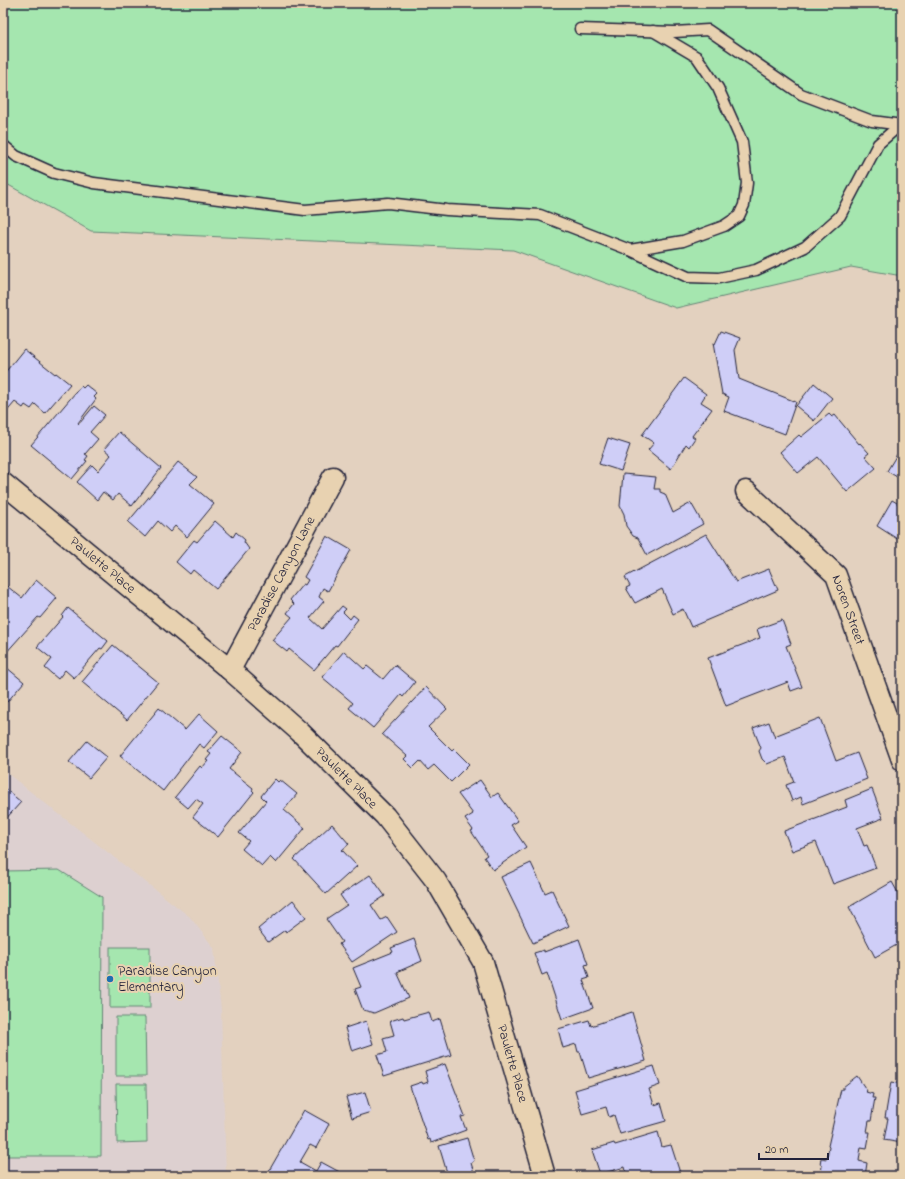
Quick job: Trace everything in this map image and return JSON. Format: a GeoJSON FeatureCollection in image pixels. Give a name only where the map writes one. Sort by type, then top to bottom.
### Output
{"type":"FeatureCollection","features":[{"type":"Feature","properties":{"kind":"street","name":"Paradise Canyon Lane"},"geometry":{"type":"LineString","coordinates":[[230,670],[333,478]]}},
{"type":"Feature","properties":{"kind":"street","name":"Paulette Place"},"geometry":{"type":"LineString","coordinates":[[3,483],[230,670],[300,732],[385,816],[436,881],[483,962],[545,1176]]}},
{"type":"Feature","properties":{"kind":"street","name":"Noren Street"},"geometry":{"type":"LineString","coordinates":[[746,491],[836,575],[902,760]]}},
{"type":"Feature","properties":{"kind":"lane"},"geometry":{"type":"LineString","coordinates":[[580,29],[653,31],[708,30],[802,94],[872,121],[901,125]]}},
{"type":"Feature","properties":{"kind":"lane"},"geometry":{"type":"LineString","coordinates":[[630,250],[683,241],[724,226],[739,216],[744,205],[747,183],[742,142],[718,88],[697,57],[653,31]]}},
{"type":"Feature","properties":{"kind":"lane"},"geometry":{"type":"LineString","coordinates":[[3,145],[16,156],[54,173],[94,183],[305,210],[388,203],[446,210],[540,215],[630,250],[688,277],[719,278],[763,267],[805,247],[840,216],[878,144],[901,125]]}},
{"type":"Feature","properties":{"kind":"shaded area","name":"Paradise Canyon Elementary"},"geometry":{"type":"Polygon","coordinates":[[[3,770],[190,917],[214,948],[221,1010],[226,1176],[3,1176],[3,770]]]}},
{"type":"Feature","properties":{"kind":"green space"},"geometry":{"type":"Polygon","coordinates":[[[3,3],[902,3],[902,276],[851,267],[676,308],[513,250],[91,231],[3,182],[3,3]]]}},
{"type":"Feature","properties":{"kind":"green space"},"geometry":{"type":"Polygon","coordinates":[[[59,870],[102,897],[101,1156],[3,1156],[3,871],[59,870]]]}},
{"type":"Feature","properties":{"kind":"green space"},"geometry":{"type":"Polygon","coordinates":[[[110,947],[150,947],[150,1008],[110,1008],[110,947]]]}},
{"type":"Feature","properties":{"kind":"green space"},"geometry":{"type":"Polygon","coordinates":[[[116,1017],[145,1017],[146,1076],[116,1076],[116,1017]]]}},
{"type":"Feature","properties":{"kind":"green space"},"geometry":{"type":"Polygon","coordinates":[[[116,1084],[146,1084],[147,1142],[117,1143],[116,1084]]]}},
{"type":"Feature","properties":{"kind":"building"},"geometry":{"type":"Polygon","coordinates":[[[721,331],[740,338],[735,350],[739,379],[796,402],[785,434],[724,411],[729,397],[722,394],[713,343],[715,344],[721,331]]]}},
{"type":"Feature","properties":{"kind":"building"},"geometry":{"type":"Polygon","coordinates":[[[24,349],[70,384],[45,413],[35,404],[31,409],[25,405],[23,408],[15,402],[3,416],[3,375],[24,349]]]}},
{"type":"Feature","properties":{"kind":"building"},"geometry":{"type":"Polygon","coordinates":[[[684,378],[706,394],[701,402],[712,409],[692,436],[695,438],[689,447],[686,444],[671,469],[648,450],[654,443],[642,435],[684,378]]]}},
{"type":"Feature","properties":{"kind":"building"},"geometry":{"type":"Polygon","coordinates":[[[814,383],[832,398],[814,421],[796,406],[814,383]]]}},
{"type":"Feature","properties":{"kind":"building"},"geometry":{"type":"Polygon","coordinates":[[[86,385],[97,394],[94,397],[96,399],[78,423],[79,424],[94,406],[105,415],[90,432],[98,439],[85,454],[88,456],[85,460],[87,461],[72,479],[31,445],[81,386],[83,388],[86,385]]]}},
{"type":"Feature","properties":{"kind":"building"},"geometry":{"type":"Polygon","coordinates":[[[829,414],[832,417],[835,415],[859,444],[860,443],[869,453],[865,456],[876,468],[847,492],[818,457],[798,473],[780,452],[799,435],[801,437],[829,414]]]}},
{"type":"Feature","properties":{"kind":"building"},"geometry":{"type":"Polygon","coordinates":[[[119,432],[161,468],[132,506],[118,494],[113,500],[103,492],[97,500],[77,482],[92,465],[98,471],[111,455],[104,449],[119,432]]]}},
{"type":"Feature","properties":{"kind":"building"},"geometry":{"type":"Polygon","coordinates":[[[608,438],[630,445],[621,471],[599,464],[608,438]]]}},
{"type":"Feature","properties":{"kind":"building"},"geometry":{"type":"Polygon","coordinates":[[[899,451],[902,452],[902,480],[887,471],[899,451]]]}},
{"type":"Feature","properties":{"kind":"building"},"geometry":{"type":"Polygon","coordinates":[[[178,462],[197,477],[190,484],[214,504],[187,537],[175,526],[170,532],[158,521],[145,537],[128,522],[178,462]]]}},
{"type":"Feature","properties":{"kind":"building"},"geometry":{"type":"Polygon","coordinates":[[[623,474],[656,477],[654,489],[660,489],[660,492],[665,494],[673,513],[691,503],[703,524],[647,555],[638,538],[633,536],[626,526],[624,514],[620,506],[623,474]]]}},
{"type":"Feature","properties":{"kind":"building"},"geometry":{"type":"Polygon","coordinates":[[[892,500],[902,506],[902,542],[877,526],[892,500]]]}},
{"type":"Feature","properties":{"kind":"building"},"geometry":{"type":"Polygon","coordinates":[[[215,521],[233,537],[236,532],[245,540],[244,542],[249,549],[216,589],[193,570],[190,574],[176,562],[194,540],[197,542],[215,521]]]}},
{"type":"Feature","properties":{"kind":"building"},"geometry":{"type":"Polygon","coordinates":[[[706,534],[736,582],[769,569],[778,590],[691,627],[683,609],[673,614],[662,589],[635,603],[626,588],[630,586],[625,577],[706,534]]]}},
{"type":"Feature","properties":{"kind":"building"},"geometry":{"type":"Polygon","coordinates":[[[327,536],[351,550],[328,591],[323,588],[319,597],[324,601],[310,618],[322,629],[342,606],[346,609],[343,612],[350,619],[353,615],[358,619],[337,646],[335,645],[314,670],[289,649],[287,652],[272,640],[292,617],[287,613],[294,604],[290,600],[308,580],[304,577],[327,536]]]}},
{"type":"Feature","properties":{"kind":"building"},"geometry":{"type":"Polygon","coordinates":[[[36,580],[57,598],[4,655],[3,583],[22,598],[36,580]]]}},
{"type":"Feature","properties":{"kind":"building"},"geometry":{"type":"Polygon","coordinates":[[[68,608],[108,641],[74,678],[65,670],[58,679],[45,668],[52,659],[37,647],[63,617],[62,616],[68,608]]]}},
{"type":"Feature","properties":{"kind":"building"},"geometry":{"type":"Polygon","coordinates":[[[782,620],[791,644],[786,646],[802,687],[791,691],[788,682],[726,706],[708,658],[760,638],[757,629],[782,620]]]}},
{"type":"Feature","properties":{"kind":"building"},"geometry":{"type":"Polygon","coordinates":[[[113,645],[158,682],[127,720],[82,682],[113,645]]]}},
{"type":"Feature","properties":{"kind":"building"},"geometry":{"type":"Polygon","coordinates":[[[344,651],[364,669],[367,666],[383,679],[395,665],[415,682],[403,697],[401,695],[373,728],[349,708],[353,703],[322,677],[344,651]]]}},
{"type":"Feature","properties":{"kind":"building"},"geometry":{"type":"Polygon","coordinates":[[[6,667],[24,682],[7,702],[3,699],[3,670],[6,667]]]}},
{"type":"Feature","properties":{"kind":"building"},"geometry":{"type":"Polygon","coordinates":[[[426,687],[447,709],[428,727],[452,751],[454,749],[469,764],[451,782],[434,765],[428,770],[420,761],[413,768],[404,759],[407,756],[382,734],[426,687]]]}},
{"type":"Feature","properties":{"kind":"building"},"geometry":{"type":"Polygon","coordinates":[[[159,708],[185,730],[199,714],[218,731],[204,748],[199,744],[163,791],[120,756],[159,708]]]}},
{"type":"Feature","properties":{"kind":"building"},"geometry":{"type":"Polygon","coordinates":[[[820,718],[836,761],[857,753],[867,779],[803,804],[801,797],[792,801],[786,785],[794,782],[785,757],[767,764],[762,759],[759,751],[761,748],[753,728],[769,722],[775,738],[777,735],[820,718]]]}},
{"type":"Feature","properties":{"kind":"building"},"geometry":{"type":"Polygon","coordinates":[[[222,736],[242,752],[229,769],[253,788],[252,790],[254,792],[218,837],[193,817],[203,804],[196,799],[188,808],[175,797],[200,766],[202,768],[208,761],[206,760],[211,754],[208,752],[222,736]]]}},
{"type":"Feature","properties":{"kind":"building"},"geometry":{"type":"Polygon","coordinates":[[[87,741],[107,757],[89,778],[69,762],[87,741]]]}},
{"type":"Feature","properties":{"kind":"building"},"geometry":{"type":"Polygon","coordinates":[[[275,779],[278,782],[280,780],[297,794],[284,810],[305,828],[276,863],[270,857],[262,866],[242,849],[249,841],[239,833],[266,801],[261,796],[275,779]]]}},
{"type":"Feature","properties":{"kind":"building"},"geometry":{"type":"Polygon","coordinates":[[[480,780],[492,797],[498,793],[518,821],[511,825],[526,847],[493,870],[484,857],[487,855],[465,819],[473,814],[458,794],[480,780]]]}},
{"type":"Feature","properties":{"kind":"building"},"geometry":{"type":"Polygon","coordinates":[[[3,787],[21,802],[3,822],[3,787]]]}},
{"type":"Feature","properties":{"kind":"building"},"geometry":{"type":"Polygon","coordinates":[[[872,789],[883,818],[857,828],[864,846],[867,845],[876,868],[833,884],[816,842],[792,851],[784,831],[847,807],[845,800],[872,789]]]}},
{"type":"Feature","properties":{"kind":"building"},"geometry":{"type":"Polygon","coordinates":[[[332,824],[349,844],[342,850],[357,866],[326,894],[294,859],[332,824]]]}},
{"type":"Feature","properties":{"kind":"building"},"geometry":{"type":"Polygon","coordinates":[[[531,863],[545,893],[552,890],[569,926],[533,943],[501,877],[531,863]]]}},
{"type":"Feature","properties":{"kind":"building"},"geometry":{"type":"Polygon","coordinates":[[[370,875],[385,896],[371,905],[381,920],[387,917],[397,932],[352,962],[339,944],[342,942],[326,919],[347,905],[340,895],[370,875]]]}},
{"type":"Feature","properties":{"kind":"building"},"geometry":{"type":"Polygon","coordinates":[[[892,882],[902,900],[902,942],[875,957],[849,907],[892,882]]]}},
{"type":"Feature","properties":{"kind":"building"},"geometry":{"type":"Polygon","coordinates":[[[293,900],[306,917],[286,932],[285,930],[268,942],[258,929],[293,900]]]}},
{"type":"Feature","properties":{"kind":"building"},"geometry":{"type":"Polygon","coordinates":[[[414,939],[422,961],[397,972],[409,998],[374,1013],[363,1010],[355,989],[361,987],[353,968],[393,952],[391,948],[414,939]]]}},
{"type":"Feature","properties":{"kind":"building"},"geometry":{"type":"Polygon","coordinates":[[[579,939],[588,964],[585,965],[589,978],[583,980],[593,1008],[562,1019],[547,973],[542,975],[534,953],[544,950],[544,952],[579,939]]]}},
{"type":"Feature","properties":{"kind":"building"},"geometry":{"type":"Polygon","coordinates":[[[429,1012],[432,1022],[440,1019],[451,1055],[384,1076],[377,1055],[387,1052],[383,1038],[394,1035],[390,1021],[429,1012]]]}},
{"type":"Feature","properties":{"kind":"building"},"geometry":{"type":"Polygon","coordinates":[[[632,1012],[646,1061],[588,1078],[576,1044],[563,1048],[558,1029],[589,1020],[591,1026],[632,1012]]]}},
{"type":"Feature","properties":{"kind":"building"},"geometry":{"type":"Polygon","coordinates":[[[366,1021],[373,1044],[352,1051],[345,1028],[366,1021]]]}},
{"type":"Feature","properties":{"kind":"building"},"geometry":{"type":"Polygon","coordinates":[[[445,1064],[465,1116],[461,1117],[466,1130],[431,1143],[430,1139],[428,1140],[410,1086],[422,1082],[423,1084],[428,1082],[425,1071],[445,1064]]]}},
{"type":"Feature","properties":{"kind":"building"},"geometry":{"type":"Polygon","coordinates":[[[654,1066],[660,1085],[649,1089],[654,1105],[661,1103],[666,1121],[620,1134],[614,1115],[609,1117],[606,1107],[582,1114],[575,1090],[654,1066]]]}},
{"type":"Feature","properties":{"kind":"building"},"geometry":{"type":"Polygon","coordinates":[[[857,1076],[867,1091],[866,1092],[873,1094],[872,1098],[875,1098],[871,1121],[869,1121],[867,1132],[870,1132],[867,1148],[861,1147],[859,1161],[867,1163],[865,1176],[821,1176],[821,1158],[827,1159],[828,1146],[841,1089],[843,1089],[843,1087],[857,1076]]]}},
{"type":"Feature","properties":{"kind":"building"},"geometry":{"type":"Polygon","coordinates":[[[891,1082],[902,1084],[902,1143],[884,1140],[888,1118],[885,1118],[891,1082]]]}},
{"type":"Feature","properties":{"kind":"building"},"geometry":{"type":"Polygon","coordinates":[[[365,1092],[371,1112],[352,1118],[346,1097],[365,1092]]]}},
{"type":"Feature","properties":{"kind":"building"},"geometry":{"type":"Polygon","coordinates":[[[304,1110],[329,1124],[316,1148],[310,1145],[300,1162],[316,1171],[321,1162],[347,1176],[266,1176],[304,1110]]]}},
{"type":"Feature","properties":{"kind":"building"},"geometry":{"type":"Polygon","coordinates":[[[658,1132],[662,1147],[671,1145],[681,1176],[627,1176],[625,1167],[600,1174],[592,1150],[614,1143],[615,1145],[658,1132]]]}},
{"type":"Feature","properties":{"kind":"building"},"geometry":{"type":"Polygon","coordinates":[[[467,1138],[474,1161],[471,1163],[475,1176],[448,1176],[439,1146],[467,1138]]]}},
{"type":"Feature","properties":{"kind":"place","name":"Paradise Canyon Elementary"},"geometry":{"type":"Point","coordinates":[110,979]}}]}
